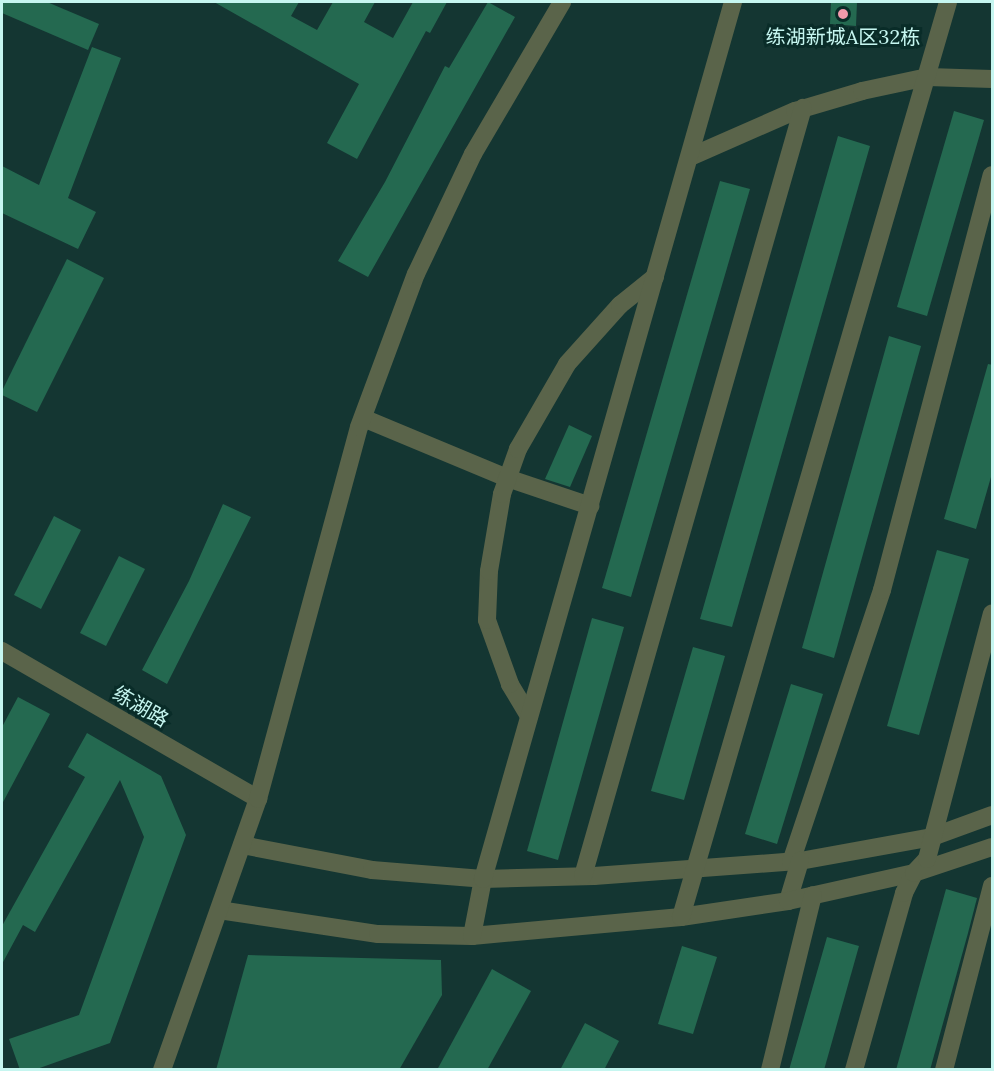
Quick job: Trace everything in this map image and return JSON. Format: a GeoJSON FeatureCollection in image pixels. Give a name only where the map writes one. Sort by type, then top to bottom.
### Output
{"type":"FeatureCollection","features":[{"type":"Feature","properties":{"kind":"street"},"geometry":{"type":"LineString","coordinates":[[162,1070],[258,799],[363,418],[416,274],[463,174],[562,2]]}},
{"type":"Feature","properties":{"kind":"street"},"geometry":{"type":"LineString","coordinates":[[472,936],[483,879],[733,2]]}},
{"type":"Feature","properties":{"kind":"street"},"geometry":{"type":"LineString","coordinates":[[681,917],[692,871],[928,77],[948,2]]}},
{"type":"Feature","properties":{"kind":"street"},"geometry":{"type":"LineString","coordinates":[[690,157],[802,108],[928,77],[993,79]]}},
{"type":"Feature","properties":{"kind":"street"},"geometry":{"type":"LineString","coordinates":[[583,876],[802,108]]}},
{"type":"Feature","properties":{"kind":"street"},"geometry":{"type":"LineString","coordinates":[[789,901],[795,861],[882,590],[993,175]]}},
{"type":"Feature","properties":{"kind":"street"},"geometry":{"type":"LineString","coordinates":[[530,716],[510,684],[487,620],[489,571],[507,478],[541,405],[567,364],[620,305],[656,277]]}},
{"type":"Feature","properties":{"kind":"street"},"geometry":{"type":"LineString","coordinates":[[363,418],[507,478],[590,506]]}},
{"type":"Feature","properties":{"kind":"street"},"geometry":{"type":"LineString","coordinates":[[854,1070],[904,893],[914,873],[927,859],[993,613]]}},
{"type":"Feature","properties":{"kind":"street","name":"练湖路"},"geometry":{"type":"LineString","coordinates":[[2,651],[258,799]]}},
{"type":"Feature","properties":{"kind":"street"},"geometry":{"type":"LineString","coordinates":[[242,845],[372,870],[483,879],[583,876],[692,871],[795,861],[932,837],[993,815]]}},
{"type":"Feature","properties":{"kind":"street"},"geometry":{"type":"LineString","coordinates":[[219,910],[378,934],[472,936],[681,917],[789,901],[914,873],[993,847]]}},
{"type":"Feature","properties":{"kind":"street"},"geometry":{"type":"LineString","coordinates":[[944,1070],[993,886]]}},
{"type":"Feature","properties":{"kind":"street"},"geometry":{"type":"LineString","coordinates":[[770,1070],[813,895]]}},
{"type":"Feature","properties":{"kind":"building"},"geometry":{"type":"Polygon","coordinates":[[[2,2],[47,2],[99,24],[88,50],[2,13],[2,2]]]}},
{"type":"Feature","properties":{"kind":"building"},"geometry":{"type":"Polygon","coordinates":[[[214,2],[299,2],[291,16],[317,30],[333,2],[375,2],[364,22],[393,38],[413,2],[447,2],[430,33],[426,31],[357,159],[327,143],[359,84],[214,2]]]}},
{"type":"Feature","properties":{"kind":"building"},"geometry":{"type":"Polygon","coordinates":[[[488,2],[515,17],[368,277],[338,261],[385,182],[445,66],[449,68],[488,2]]]}},
{"type":"Feature","properties":{"kind":"building","name":"练湖新城A区32栋"},"geometry":{"type":"Polygon","coordinates":[[[831,2],[857,2],[856,26],[830,24],[831,2]]]}},
{"type":"Feature","properties":{"kind":"building"},"geometry":{"type":"Polygon","coordinates":[[[92,47],[121,58],[68,198],[96,212],[78,249],[2,213],[2,166],[39,185],[92,47]]]}},
{"type":"Feature","properties":{"kind":"building"},"geometry":{"type":"Polygon","coordinates":[[[954,111],[984,120],[927,316],[897,307],[954,111]]]}},
{"type":"Feature","properties":{"kind":"building"},"geometry":{"type":"Polygon","coordinates":[[[838,136],[870,146],[732,627],[700,619],[838,136]]]}},
{"type":"Feature","properties":{"kind":"building"},"geometry":{"type":"Polygon","coordinates":[[[720,181],[750,189],[631,597],[602,588],[720,181]]]}},
{"type":"Feature","properties":{"kind":"building"},"geometry":{"type":"Polygon","coordinates":[[[67,259],[104,278],[37,412],[2,395],[2,391],[67,259]]]}},
{"type":"Feature","properties":{"kind":"building"},"geometry":{"type":"Polygon","coordinates":[[[889,336],[921,346],[834,658],[802,648],[889,336]]]}},
{"type":"Feature","properties":{"kind":"building"},"geometry":{"type":"Polygon","coordinates":[[[988,364],[993,365],[993,470],[976,529],[944,519],[988,364]]]}},
{"type":"Feature","properties":{"kind":"building"},"geometry":{"type":"Polygon","coordinates":[[[569,425],[592,436],[570,487],[545,479],[569,425]]]}},
{"type":"Feature","properties":{"kind":"building"},"geometry":{"type":"Polygon","coordinates":[[[223,504],[251,517],[167,684],[142,670],[189,581],[223,504]]]}},
{"type":"Feature","properties":{"kind":"building"},"geometry":{"type":"Polygon","coordinates":[[[54,516],[81,530],[41,609],[14,595],[54,516]]]}},
{"type":"Feature","properties":{"kind":"building"},"geometry":{"type":"Polygon","coordinates":[[[937,550],[969,559],[919,735],[887,726],[937,550]]]}},
{"type":"Feature","properties":{"kind":"building"},"geometry":{"type":"Polygon","coordinates":[[[119,556],[145,569],[106,646],[80,633],[119,556]]]}},
{"type":"Feature","properties":{"kind":"building"},"geometry":{"type":"Polygon","coordinates":[[[592,618],[624,627],[558,860],[527,851],[592,618]]]}},
{"type":"Feature","properties":{"kind":"building"},"geometry":{"type":"Polygon","coordinates":[[[693,647],[725,656],[684,800],[651,791],[693,647]]]}},
{"type":"Feature","properties":{"kind":"building"},"geometry":{"type":"Polygon","coordinates":[[[791,684],[823,694],[777,844],[745,834],[791,684]]]}},
{"type":"Feature","properties":{"kind":"building"},"geometry":{"type":"Polygon","coordinates":[[[18,697],[50,714],[2,804],[2,727],[18,697]]]}},
{"type":"Feature","properties":{"kind":"building"},"geometry":{"type":"Polygon","coordinates":[[[87,733],[161,776],[186,835],[110,1043],[34,1070],[20,1070],[9,1039],[79,1015],[144,837],[120,780],[35,932],[23,925],[2,964],[2,926],[85,777],[68,767],[87,733]]]}},
{"type":"Feature","properties":{"kind":"building"},"geometry":{"type":"Polygon","coordinates":[[[946,889],[977,898],[968,933],[930,1070],[896,1070],[946,889]]]}},
{"type":"Feature","properties":{"kind":"building"},"geometry":{"type":"Polygon","coordinates":[[[827,937],[859,946],[824,1070],[789,1070],[827,937]]]}},
{"type":"Feature","properties":{"kind":"building"},"geometry":{"type":"Polygon","coordinates":[[[682,946],[717,957],[693,1034],[658,1024],[682,946]]]}},
{"type":"Feature","properties":{"kind":"building"},"geometry":{"type":"Polygon","coordinates":[[[248,955],[441,960],[442,995],[399,1070],[216,1070],[248,955]]]}},
{"type":"Feature","properties":{"kind":"building"},"geometry":{"type":"Polygon","coordinates":[[[492,969],[531,991],[487,1070],[437,1070],[492,969]]]}},
{"type":"Feature","properties":{"kind":"building"},"geometry":{"type":"Polygon","coordinates":[[[585,1023],[619,1041],[604,1070],[560,1070],[585,1023]]]}},
{"type":"Feature","properties":{"kind":"place","name":"练湖新城A区32栋"},"geometry":{"type":"Point","coordinates":[843,14]}}]}
